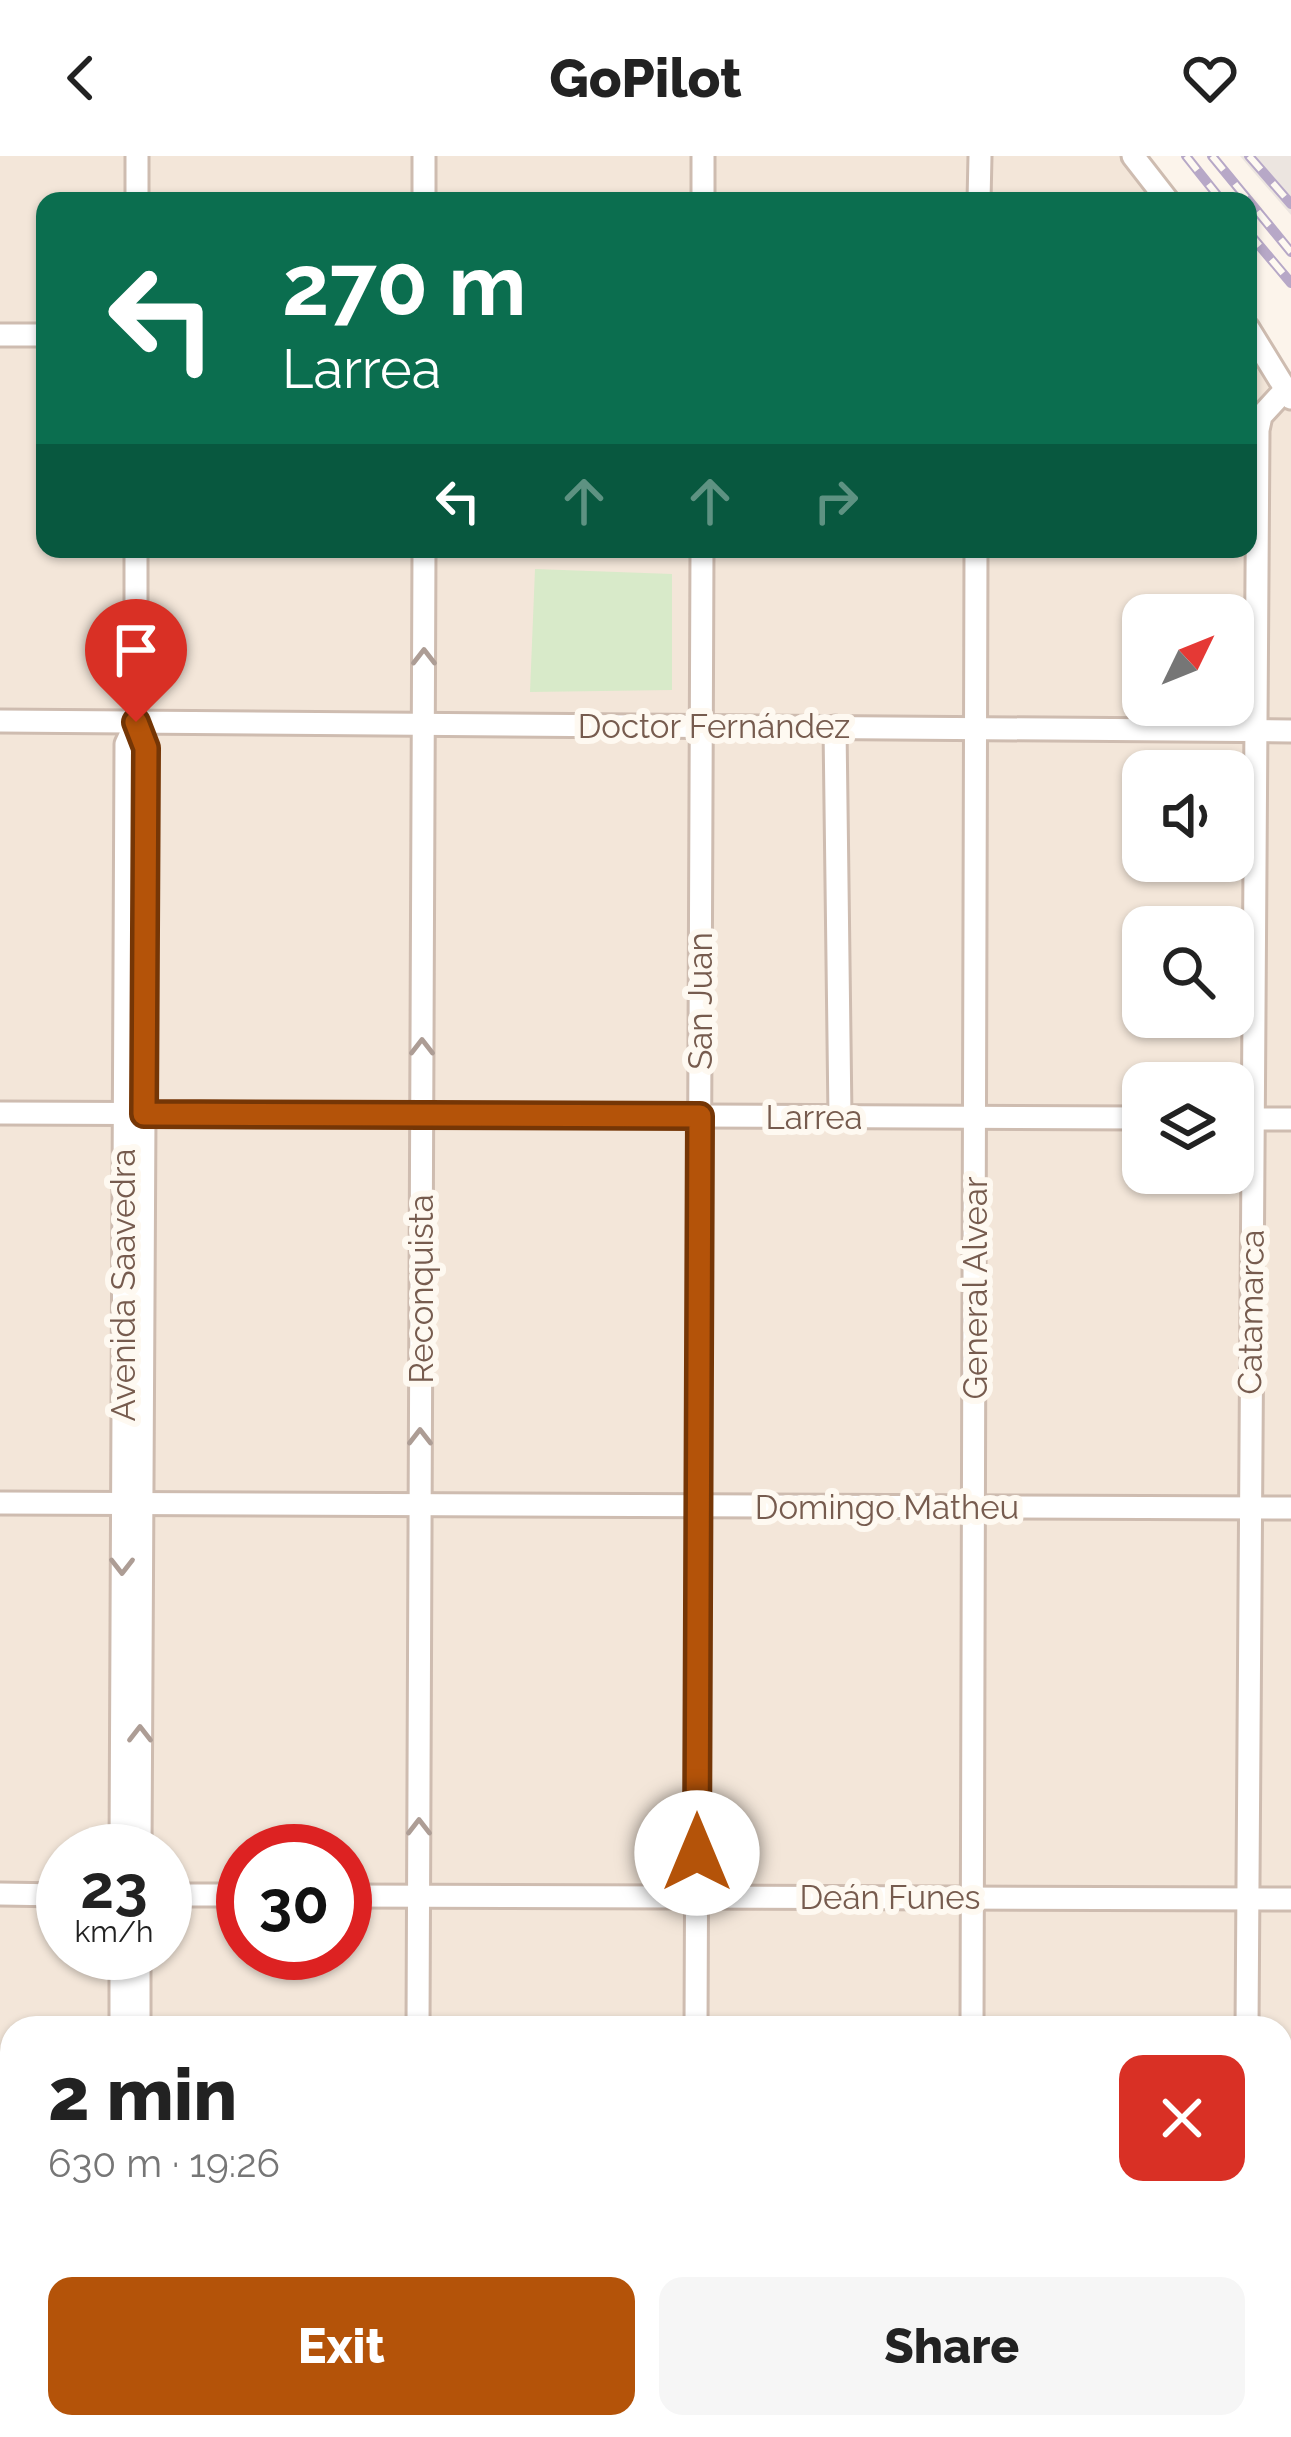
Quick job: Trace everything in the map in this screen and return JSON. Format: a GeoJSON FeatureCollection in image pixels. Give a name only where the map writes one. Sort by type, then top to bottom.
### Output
{"type":"FeatureCollection","features":[{"type":"Feature","properties":{"kind":"street"},"geometry":{"type":"LineString","coordinates":[[137,156],[137,192]]}},
{"type":"Feature","properties":{"kind":"street"},"geometry":{"type":"LineString","coordinates":[[424,156],[424,192]]}},
{"type":"Feature","properties":{"kind":"street"},"geometry":{"type":"LineString","coordinates":[[703,192],[704,156]]}},
{"type":"Feature","properties":{"kind":"street"},"geometry":{"type":"LineString","coordinates":[[980,156],[980,192]]}},
{"type":"Feature","properties":{"kind":"street"},"geometry":{"type":"LineString","coordinates":[[1133,156],[1161,192]]}},
{"type":"Feature","properties":{"kind":"street"},"geometry":{"type":"LineString","coordinates":[[0,334],[36,334]]}},
{"type":"Feature","properties":{"kind":"street"},"geometry":{"type":"LineString","coordinates":[[1257,343],[1288,394]]}},
{"type":"Feature","properties":{"kind":"street","name":"Catamarca"},"geometry":{"type":"LineString","coordinates":[[1245,1062],[1258,730],[1258,430],[1261,416],[1288,394]]}},
{"type":"Feature","properties":{"kind":"street","name":"Avenida Saavedra"},"geometry":{"type":"LineString","coordinates":[[123,1824],[132,1504],[134,1114],[146,748],[136,722],[136,558]]}},
{"type":"Feature","properties":{"kind":"street","name":"Reconquista"},"geometry":{"type":"LineString","coordinates":[[418,2016],[424,558]]}},
{"type":"Feature","properties":{"kind":"street","name":"San Juan"},"geometry":{"type":"LineString","coordinates":[[696,2016],[702,558]]}},
{"type":"Feature","properties":{"kind":"street","name":"General Alvear"},"geometry":{"type":"LineString","coordinates":[[972,2016],[976,558]]}},
{"type":"Feature","properties":{"kind":"street","name":"Doctor Fernández"},"geometry":{"type":"LineString","coordinates":[[0,721],[1291,730]]}},
{"type":"Feature","properties":{"kind":"street"},"geometry":{"type":"LineString","coordinates":[[835,727],[840,1117]]}},
{"type":"Feature","properties":{"kind":"street","name":"Larrea"},"geometry":{"type":"LineString","coordinates":[[0,1113],[1122,1118]]}},
{"type":"Feature","properties":{"kind":"street"},"geometry":{"type":"LineString","coordinates":[[1254,1119],[1291,1119]]}},
{"type":"Feature","properties":{"kind":"street","name":"Catamarca"},"geometry":{"type":"LineString","coordinates":[[1244,1194],[1249,1508],[1247,2016]]}},
{"type":"Feature","properties":{"kind":"street","name":"Domingo Matheu"},"geometry":{"type":"LineString","coordinates":[[0,1503],[1291,1508]]}},
{"type":"Feature","properties":{"kind":"street","name":"Avenida Saavedra"},"geometry":{"type":"LineString","coordinates":[[132,1504],[139,1824]]}},
{"type":"Feature","properties":{"kind":"street"},"geometry":{"type":"LineString","coordinates":[[0,1894],[36,1894]]}},
{"type":"Feature","properties":{"kind":"street","name":"Deán Funes"},"geometry":{"type":"LineString","coordinates":[[372,1895],[1291,1899]]}},
{"type":"Feature","properties":{"kind":"street"},"geometry":{"type":"LineString","coordinates":[[121,1980],[121,2016]]}},
{"type":"Feature","properties":{"kind":"street"},"geometry":{"type":"LineString","coordinates":[[139,1980],[139,2016]]}},
{"type":"Feature","properties":{"kind":"shaded area"},"geometry":{"type":"Polygon","coordinates":[[[0,156],[1133,156],[1161,192],[36,192],[36,558],[1257,558],[1257,343],[1291,398],[1291,2016],[0,2016],[0,156]]]}},
{"type":"Feature","properties":{"kind":"shaded area"},"geometry":{"type":"Polygon","coordinates":[[[1240,156],[1291,156],[1291,215],[1251,169],[1240,156]]]}},
{"type":"Feature","properties":{"kind":"green space"},"geometry":{"type":"Polygon","coordinates":[[[535,569],[672,574],[672,690],[530,692],[535,569]]]}},
{"type":"Feature","properties":{"kind":"railway"},"geometry":{"type":"LineString","coordinates":[[1186,156],[1215,192]]}},
{"type":"Feature","properties":{"kind":"railway"},"geometry":{"type":"LineString","coordinates":[[1212,156],[1242,192]]}},
{"type":"Feature","properties":{"kind":"railway"},"geometry":{"type":"LineString","coordinates":[[1249,156],[1291,204]]}},
{"type":"Feature","properties":{"kind":"railway"},"geometry":{"type":"LineString","coordinates":[[1257,211],[1291,252]]}},
{"type":"Feature","properties":{"kind":"railway"},"geometry":{"type":"LineString","coordinates":[[1257,243],[1291,283]]}},
{"type":"Feature","properties":{"kind":"route"},"geometry":{"type":"LineString","coordinates":[[136,722],[146,748],[144,1114],[700,1116],[697,1853]]}}]}
